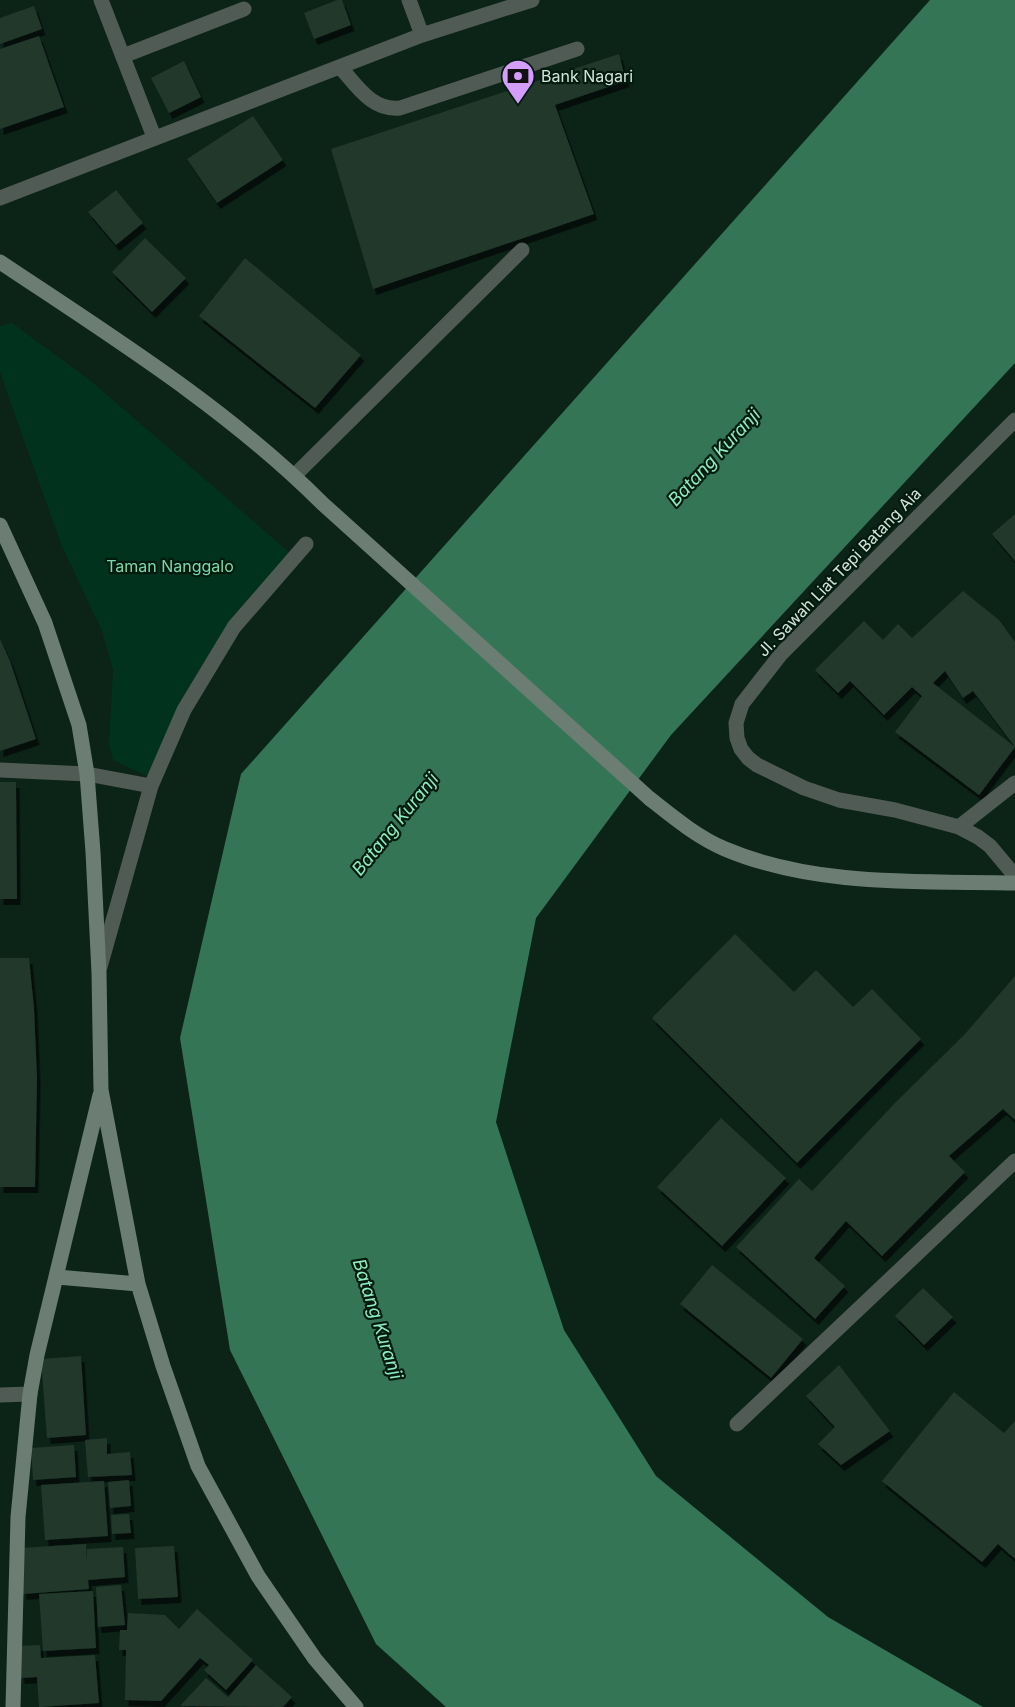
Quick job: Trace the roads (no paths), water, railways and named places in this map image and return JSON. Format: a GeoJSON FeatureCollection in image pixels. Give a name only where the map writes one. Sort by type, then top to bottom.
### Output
{"type":"FeatureCollection","features":[{"type":"Feature","properties":{"kind":"main road"},"geometry":{"type":"LineString","coordinates":[[0,262],[204,402],[294,475],[323,504],[649,798],[686,828],[725,849],[783,868],[846,878],[1015,883]]}},
{"type":"Feature","properties":{"kind":"main road"},"geometry":{"type":"LineString","coordinates":[[0,525],[45,623],[79,725],[87,774],[93,852],[99,973],[101,1090],[138,1284],[163,1366],[198,1466],[258,1576],[315,1659],[356,1707]]}},
{"type":"Feature","properties":{"kind":"main road"},"geometry":{"type":"LineString","coordinates":[[13,1707],[18,1517],[30,1394],[37,1355],[101,1090]]}},
{"type":"Feature","properties":{"kind":"main road"},"geometry":{"type":"LineString","coordinates":[[57,1277],[138,1284]]}},
{"type":"Feature","properties":{"kind":"street"},"geometry":{"type":"LineString","coordinates":[[101,0],[153,137]]}},
{"type":"Feature","properties":{"kind":"street"},"geometry":{"type":"LineString","coordinates":[[409,0],[422,35]]}},
{"type":"Feature","properties":{"kind":"street"},"geometry":{"type":"LineString","coordinates":[[0,198],[422,35],[532,0]]}},
{"type":"Feature","properties":{"kind":"street"},"geometry":{"type":"LineString","coordinates":[[123,56],[244,9]]}},
{"type":"Feature","properties":{"kind":"street"},"geometry":{"type":"LineString","coordinates":[[340,66],[367,98],[381,107],[391,109],[400,108],[577,49]]}},
{"type":"Feature","properties":{"kind":"street"},"geometry":{"type":"LineString","coordinates":[[294,475],[522,250]]}},
{"type":"Feature","properties":{"kind":"street","name":"Jl. Sawah Liat Tepi Batang Aia"},"geometry":{"type":"LineString","coordinates":[[959,827],[895,810],[839,800],[804,788],[747,758],[737,738],[736,723],[742,704],[781,654],[1015,420]]}},
{"type":"Feature","properties":{"kind":"street"},"geometry":{"type":"LineString","coordinates":[[99,973],[151,786],[184,711],[234,627],[306,544]]}},
{"type":"Feature","properties":{"kind":"street"},"geometry":{"type":"LineString","coordinates":[[0,770],[87,774],[151,786]]}},
{"type":"Feature","properties":{"kind":"street"},"geometry":{"type":"LineString","coordinates":[[1015,783],[959,827],[990,846],[1015,876]]}},
{"type":"Feature","properties":{"kind":"street"},"geometry":{"type":"LineString","coordinates":[[737,1424],[1015,1161]]}},
{"type":"Feature","properties":{"kind":"street"},"geometry":{"type":"LineString","coordinates":[[0,1395],[30,1394]]}},
{"type":"Feature","properties":{"kind":"water","name":"Batang Kuranji"},"geometry":{"type":"Polygon","coordinates":[[[930,0],[1015,0],[1015,363],[671,735],[536,918],[496,1122],[564,1330],[656,1476],[828,1617],[983,1707],[446,1707],[376,1644],[230,1350],[180,1038],[241,774],[930,0]]]}},
{"type":"Feature","properties":{"kind":"place","name":"Bank Nagari"},"geometry":{"type":"Point","coordinates":[518,105]}},
{"type":"Feature","properties":{"kind":"park label","name":"Taman Nanggalo"},"geometry":{"type":"Point","coordinates":[170,566]}}]}
